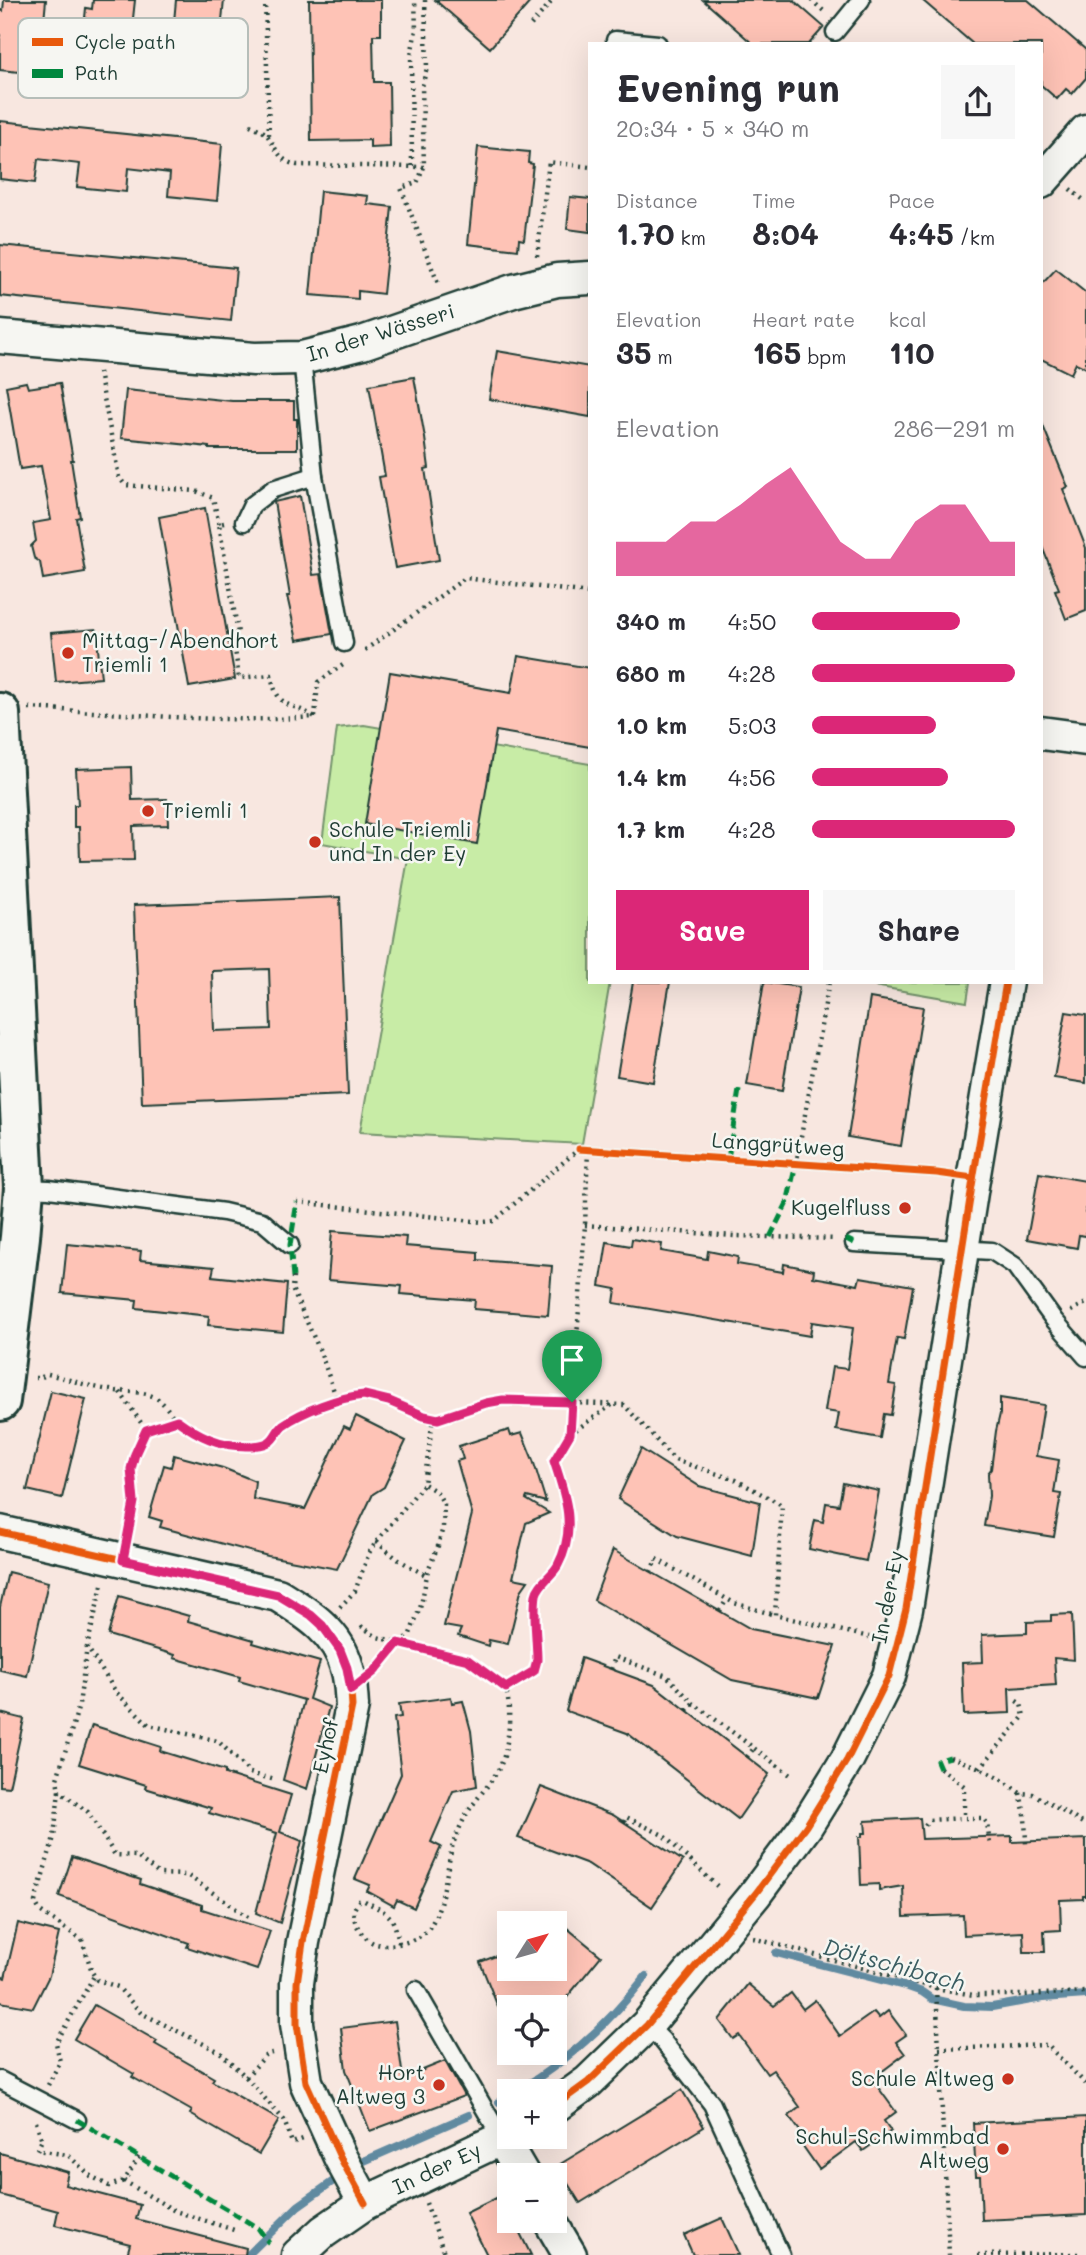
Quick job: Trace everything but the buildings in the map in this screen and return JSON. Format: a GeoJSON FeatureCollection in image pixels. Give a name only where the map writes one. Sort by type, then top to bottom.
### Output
{"type":"FeatureCollection","features":[{"type":"Feature","properties":{"kind":"street"},"geometry":{"type":"LineString","coordinates":[[1055,185],[1086,131]]}},
{"type":"Feature","properties":{"kind":"street","name":"In der Wässeri"},"geometry":{"type":"LineString","coordinates":[[0,337],[254,359],[302,358],[362,343],[513,291],[557,280],[588,278]]}},
{"type":"Feature","properties":{"kind":"street"},"geometry":{"type":"LineString","coordinates":[[1,1393],[24,1188],[14,710]]}},
{"type":"Feature","properties":{"kind":"street"},"geometry":{"type":"LineString","coordinates":[[1043,733],[1086,739]]}},
{"type":"Feature","properties":{"kind":"street","name":"In der Ey"},"geometry":{"type":"LineString","coordinates":[[567,2097],[587,2082],[647,2025],[756,1893],[806,1826],[847,1760],[889,1676],[906,1609],[1006,984]]}},
{"type":"Feature","properties":{"kind":"street","name":"Eyhof"},"geometry":{"type":"LineString","coordinates":[[0,1532],[278,1595],[311,1615],[329,1618],[347,1668],[352,1706],[303,1942],[297,1983],[297,2024],[306,2082],[340,2157],[365,2203]]}},
{"type":"Feature","properties":{"kind":"street","name":"In der Ey"},"geometry":{"type":"LineString","coordinates":[[299,2255],[323,2232],[365,2203],[497,2141]]}},
{"type":"Feature","properties":{"kind":"street"},"geometry":{"type":"LineString","coordinates":[[557,2233],[570,2255]]}},
{"type":"Feature","properties":{"kind":"lane"},"geometry":{"type":"LineString","coordinates":[[835,32],[861,0]]}},
{"type":"Feature","properties":{"kind":"lane"},"geometry":{"type":"LineString","coordinates":[[615,40],[636,42]]}},
{"type":"Feature","properties":{"kind":"lane"},"geometry":{"type":"LineString","coordinates":[[302,358],[314,476],[344,643]]}},
{"type":"Feature","properties":{"kind":"lane"},"geometry":{"type":"LineString","coordinates":[[244,522],[252,505],[272,489],[314,476]]}},
{"type":"Feature","properties":{"kind":"lane"},"geometry":{"type":"LineString","coordinates":[[24,1188],[223,1212],[262,1221],[290,1245]]}},
{"type":"Feature","properties":{"kind":"lane"},"geometry":{"type":"LineString","coordinates":[[850,1241],[992,1251],[1014,1266],[1054,1320],[1086,1357]]}},
{"type":"Feature","properties":{"kind":"lane"},"geometry":{"type":"LineString","coordinates":[[416,1990],[497,2122]]}},
{"type":"Feature","properties":{"kind":"lane"},"geometry":{"type":"LineString","coordinates":[[647,2025],[712,2104],[781,2255]]}},
{"type":"Feature","properties":{"kind":"lane"},"geometry":{"type":"LineString","coordinates":[[0,2080],[78,2120]]}},
{"type":"Feature","properties":{"kind":"path"},"geometry":{"type":"LineString","coordinates":[[265,0],[269,136]]}},
{"type":"Feature","properties":{"kind":"path"},"geometry":{"type":"LineString","coordinates":[[412,166],[411,55],[416,30],[415,0]]}},
{"type":"Feature","properties":{"kind":"path"},"geometry":{"type":"LineString","coordinates":[[425,0],[427,68],[422,86],[424,166],[417,183],[401,188],[449,313]]}},
{"type":"Feature","properties":{"kind":"path"},"geometry":{"type":"LineString","coordinates":[[531,25],[552,0]]}},
{"type":"Feature","properties":{"kind":"path"},"geometry":{"type":"LineString","coordinates":[[250,125],[269,136],[278,155],[288,163],[424,166]]}},
{"type":"Feature","properties":{"kind":"path"},"geometry":{"type":"LineString","coordinates":[[537,257],[549,162],[588,166]]}},
{"type":"Feature","properties":{"kind":"path"},"geometry":{"type":"LineString","coordinates":[[1055,185],[1086,202]]}},
{"type":"Feature","properties":{"kind":"path"},"geometry":{"type":"LineString","coordinates":[[97,362],[119,477],[125,485],[196,491],[213,498],[237,633],[233,635],[239,678],[271,675],[274,691],[284,704],[315,717]]}},
{"type":"Feature","properties":{"kind":"path"},"geometry":{"type":"LineString","coordinates":[[219,524],[231,522],[237,502],[252,505]]}},
{"type":"Feature","properties":{"kind":"path"},"geometry":{"type":"LineString","coordinates":[[364,650],[466,579],[588,593]]}},
{"type":"Feature","properties":{"kind":"path"},"geometry":{"type":"LineString","coordinates":[[315,717],[318,682],[352,659]]}},
{"type":"Feature","properties":{"kind":"path"},"geometry":{"type":"LineString","coordinates":[[14,710],[201,718],[315,717]]}},
{"type":"Feature","properties":{"kind":"path"},"geometry":{"type":"LineString","coordinates":[[796,1164],[829,984]]}},
{"type":"Feature","properties":{"kind":"path"},"geometry":{"type":"LineString","coordinates":[[296,1202],[445,1219],[494,1221],[579,1149],[602,1151]]}},
{"type":"Feature","properties":{"kind":"path"},"geometry":{"type":"LineString","coordinates":[[570,1434],[588,1150]]}},
{"type":"Feature","properties":{"kind":"path"},"geometry":{"type":"LineString","coordinates":[[585,1225],[850,1241]]}},
{"type":"Feature","properties":{"kind":"path"},"geometry":{"type":"LineString","coordinates":[[293,1277],[292,1289],[320,1351],[337,1401]]}},
{"type":"Feature","properties":{"kind":"path"},"geometry":{"type":"LineString","coordinates":[[40,1378],[48,1374],[120,1392],[141,1392],[155,1397],[177,1420],[203,1437],[223,1444],[254,1446],[269,1442],[281,1426],[300,1416],[347,1397],[364,1395],[438,1419],[503,1400],[624,1405],[675,1460],[736,1480],[782,1506],[775,1615]]}},
{"type":"Feature","properties":{"kind":"path"},"geometry":{"type":"LineString","coordinates":[[120,1392],[146,1430]]}},
{"type":"Feature","properties":{"kind":"path"},"geometry":{"type":"LineString","coordinates":[[506,1688],[534,1671],[537,1660],[536,1593],[557,1567],[565,1548],[570,1522],[566,1497],[554,1461],[570,1434],[613,1404]]}},
{"type":"Feature","properties":{"kind":"path"},"geometry":{"type":"LineString","coordinates":[[399,1943],[395,1921],[363,1899],[359,1900],[354,1911],[355,1920],[364,1936],[375,1944],[399,1943],[410,1942],[425,1933],[433,1922],[460,1826],[472,1805],[491,1783],[503,1759],[510,1729],[511,1711],[506,1688],[468,1660],[377,1637],[329,1618],[355,1591],[369,1553],[376,1542],[425,1483],[433,1418]]}},
{"type":"Feature","properties":{"kind":"path"},"geometry":{"type":"LineString","coordinates":[[177,1420],[146,1430],[135,1454],[131,1469],[134,1502],[87,1647],[79,1705],[57,1779],[54,1837],[35,1902],[40,1911],[82,1940],[97,1980],[118,1987],[141,2013],[220,2052],[284,2120],[292,2143],[328,2130]]}},
{"type":"Feature","properties":{"kind":"path"},"geometry":{"type":"LineString","coordinates":[[351,1690],[375,1671],[398,1643],[410,1634],[421,1605],[443,1527],[444,1504],[437,1492],[425,1483]]}},
{"type":"Feature","properties":{"kind":"path"},"geometry":{"type":"LineString","coordinates":[[376,1542],[399,1560],[427,1576]]}},
{"type":"Feature","properties":{"kind":"path"},"geometry":{"type":"LineString","coordinates":[[650,1572],[656,1559],[734,1603],[870,1637]]}},
{"type":"Feature","properties":{"kind":"path"},"geometry":{"type":"LineString","coordinates":[[720,1611],[727,1599]]}},
{"type":"Feature","properties":{"kind":"path"},"geometry":{"type":"LineString","coordinates":[[87,1647],[116,1692],[149,1725],[218,1741],[250,1773],[275,1780]]}},
{"type":"Feature","properties":{"kind":"path"},"geometry":{"type":"LineString","coordinates":[[611,1669],[615,1657],[667,1676],[693,1703],[793,1777]]}},
{"type":"Feature","properties":{"kind":"path"},"geometry":{"type":"LineString","coordinates":[[980,1768],[1024,1716],[1021,1704],[1015,1700]]}},
{"type":"Feature","properties":{"kind":"path"},"geometry":{"type":"LineString","coordinates":[[687,1710],[693,1703]]}},
{"type":"Feature","properties":{"kind":"path"},"geometry":{"type":"LineString","coordinates":[[747,1757],[754,1748]]}},
{"type":"Feature","properties":{"kind":"path"},"geometry":{"type":"LineString","coordinates":[[950,1757],[980,1768],[1020,1793],[1033,1794],[1086,1825]]}},
{"type":"Feature","properties":{"kind":"path"},"geometry":{"type":"LineString","coordinates":[[940,1768],[964,1786],[964,1818]]}},
{"type":"Feature","properties":{"kind":"path"},"geometry":{"type":"LineString","coordinates":[[58,1791],[88,1812],[115,1855],[136,1856],[159,1874],[187,1875],[248,1917]]}},
{"type":"Feature","properties":{"kind":"path"},"geometry":{"type":"LineString","coordinates":[[1020,1793],[1025,1815],[1026,1844]]}},
{"type":"Feature","properties":{"kind":"path"},"geometry":{"type":"LineString","coordinates":[[624,1822],[626,1817],[663,1835],[717,1886]]}},
{"type":"Feature","properties":{"kind":"path"},"geometry":{"type":"LineString","coordinates":[[925,1825],[929,1820],[983,1818],[987,1822],[990,1844]]}},
{"type":"Feature","properties":{"kind":"path"},"geometry":{"type":"LineString","coordinates":[[746,1934],[936,1988],[973,1995],[1086,1992]]}},
{"type":"Feature","properties":{"kind":"path"},"geometry":{"type":"LineString","coordinates":[[94,1976],[56,2043],[60,2062],[40,2101],[35,2121],[42,2140],[37,2150],[68,2155],[89,2175],[109,2186],[124,2181],[139,2157]]}},
{"type":"Feature","properties":{"kind":"path"},"geometry":{"type":"LineString","coordinates":[[936,1988],[949,2255]]}},
{"type":"Feature","properties":{"kind":"path"},"geometry":{"type":"LineString","coordinates":[[939,2049],[1046,2045],[1086,2084]]}},
{"type":"Feature","properties":{"kind":"path"},"geometry":{"type":"LineString","coordinates":[[246,2077],[267,2054],[301,2046]]}},
{"type":"Feature","properties":{"kind":"path"},"geometry":{"type":"LineString","coordinates":[[124,2181],[176,2210],[234,2230]]}},
{"type":"Feature","properties":{"kind":"path"},"geometry":{"type":"LineString","coordinates":[[422,2194],[445,2255]]}},
{"type":"Feature","properties":{"kind":"path"},"geometry":{"type":"LineString","coordinates":[[978,2255],[1083,2254]]}},
{"type":"Feature","properties":{"kind":"green space"},"geometry":{"type":"Polygon","coordinates":[[[364,725],[588,764],[588,984],[610,984],[582,1144],[360,1132],[408,859],[322,843],[337,728],[364,725]]]}},
{"type":"Feature","properties":{"kind":"green space"},"geometry":{"type":"Polygon","coordinates":[[[863,984],[970,984],[967,1002],[863,984]]]}},
{"type":"Feature","properties":{"kind":"waterway","name":"Döltschibach"},"geometry":{"type":"LineString","coordinates":[[776,1953],[908,1987],[932,1999],[964,2006],[992,2007],[1043,1998],[1086,1995]]}},
{"type":"Feature","properties":{"kind":"waterway","name":"Döltschibach"},"geometry":{"type":"LineString","coordinates":[[536,2079],[587,2040],[646,1976]]}},
{"type":"Feature","properties":{"kind":"waterway","name":"Döltschibach"},"geometry":{"type":"LineString","coordinates":[[364,2161],[469,2115]]}},
{"type":"Feature","properties":{"kind":"waterway","name":"Döltschibach"},"geometry":{"type":"LineString","coordinates":[[248,2255],[298,2206],[332,2182]]}},
{"type":"Feature","properties":{"kind":"marked path"},"geometry":{"type":"LineString","coordinates":[[728,1159],[739,1090]]}},
{"type":"Feature","properties":{"kind":"marked path"},"geometry":{"type":"LineString","coordinates":[[770,1237],[787,1203],[796,1164]]}},
{"type":"Feature","properties":{"kind":"marked path"},"geometry":{"type":"LineString","coordinates":[[293,1277],[290,1245],[297,1202]]}},
{"type":"Feature","properties":{"kind":"marked path"},"geometry":{"type":"LineString","coordinates":[[846,1239],[854,1243]]}},
{"type":"Feature","properties":{"kind":"marked path"},"geometry":{"type":"LineString","coordinates":[[940,1768],[937,1761],[950,1757]]}},
{"type":"Feature","properties":{"kind":"marked path"},"geometry":{"type":"LineString","coordinates":[[77,2120],[258,2228],[269,2243]]}},
{"type":"Feature","properties":{"kind":"cycle path"},"geometry":{"type":"LineString","coordinates":[[567,2097],[588,2082],[647,2025],[756,1893],[806,1826],[847,1760],[889,1676],[906,1609],[1006,984]]}},
{"type":"Feature","properties":{"kind":"cycle path","name":"Langgrütweg"},"geometry":{"type":"LineString","coordinates":[[579,1149],[937,1173],[973,1178]]}},
{"type":"Feature","properties":{"kind":"cycle path"},"geometry":{"type":"LineString","coordinates":[[0,1532],[278,1595],[320,1625],[343,1655],[351,1687],[352,1706],[303,1942],[297,1983],[297,2024],[306,2082],[340,2157],[365,2203]]}},
{"type":"Feature","properties":{"kind":"place","name":"Mittag-/Abendhort Triemli 1"},"geometry":{"type":"Point","coordinates":[68,653]}},
{"type":"Feature","properties":{"kind":"place","name":"Triemli 1"},"geometry":{"type":"Point","coordinates":[148,811]}},
{"type":"Feature","properties":{"kind":"place","name":"Schule Triemli und In der Ey"},"geometry":{"type":"Point","coordinates":[315,842]}},
{"type":"Feature","properties":{"kind":"place","name":"Kugelfluss"},"geometry":{"type":"Point","coordinates":[905,1208]}},
{"type":"Feature","properties":{"kind":"place","name":"Schule Altweg"},"geometry":{"type":"Point","coordinates":[1008,2079]}},
{"type":"Feature","properties":{"kind":"place","name":"Hort Altweg 3"},"geometry":{"type":"Point","coordinates":[439,2085]}},
{"type":"Feature","properties":{"kind":"place","name":"Schul-Schwimmbad Altweg"},"geometry":{"type":"Point","coordinates":[1003,2149]}},
{"type":"Feature","properties":{"kind":"route"},"geometry":{"type":"LineString","coordinates":[[364,1395],[389,1401],[438,1419],[503,1400],[572,1402],[570,1434],[554,1461],[566,1497],[570,1522],[565,1548],[557,1567],[536,1593],[537,1660],[534,1671],[506,1688],[468,1660],[398,1643],[375,1671],[351,1690],[340,1650],[322,1625],[278,1595],[123,1560],[134,1502],[131,1469],[146,1430],[177,1420],[203,1437],[223,1444],[254,1446],[269,1442],[281,1426],[347,1397],[364,1395]]}}]}
